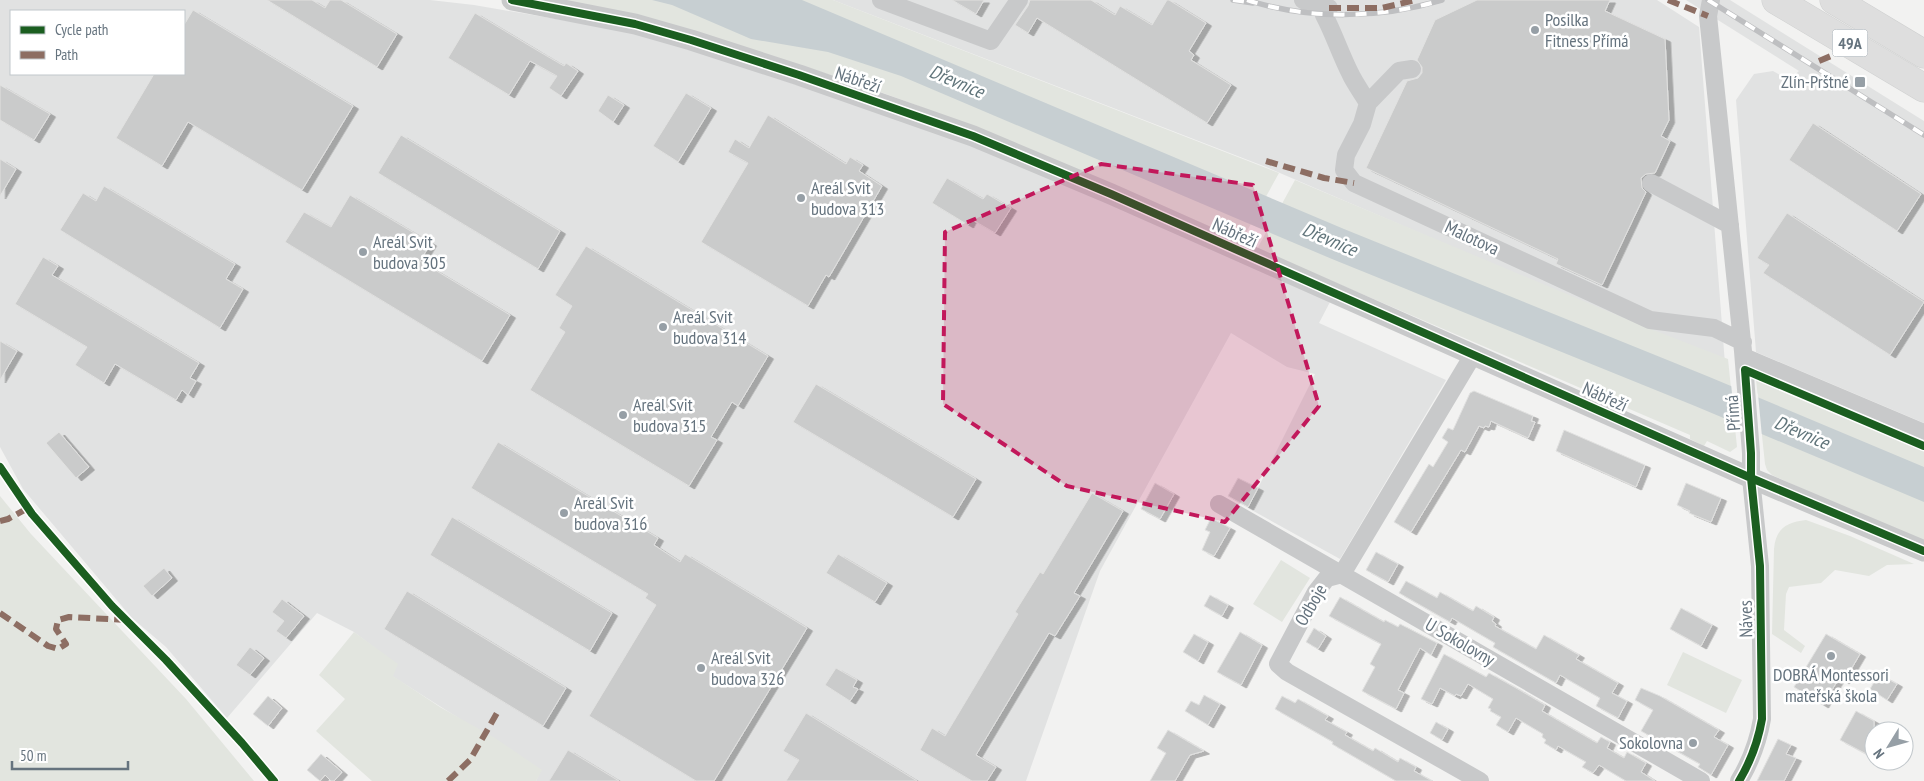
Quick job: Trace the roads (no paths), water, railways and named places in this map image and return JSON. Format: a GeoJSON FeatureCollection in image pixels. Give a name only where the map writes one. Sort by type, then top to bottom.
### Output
{"type":"FeatureCollection","features":[{"type":"Feature","properties":{"kind":"main road","name":"49A"},"geometry":{"type":"LineString","coordinates":[[1776,0],[1924,88]]}},
{"type":"Feature","properties":{"kind":"main road","name":"49A"},"geometry":{"type":"LineString","coordinates":[[1834,0],[1924,54]]}},
{"type":"Feature","properties":{"kind":"street","name":"Nábřeží"},"geometry":{"type":"LineString","coordinates":[[512,0],[635,24],[691,40],[799,75],[973,136],[1102,190],[1751,478],[1924,551]]}},
{"type":"Feature","properties":{"kind":"street"},"geometry":{"type":"LineString","coordinates":[[882,0],[991,41],[1019,0]]}},
{"type":"Feature","properties":{"kind":"street"},"geometry":{"type":"LineString","coordinates":[[1304,0],[1329,8],[1324,15],[1336,36],[1350,75],[1358,84],[1368,103],[1399,71],[1412,69]]}},
{"type":"Feature","properties":{"kind":"street","name":"Přímá"},"geometry":{"type":"LineString","coordinates":[[1711,0],[1708,16],[1744,357],[1752,453]]}},
{"type":"Feature","properties":{"kind":"street","name":"Malotova"},"geometry":{"type":"LineString","coordinates":[[1368,103],[1362,124],[1346,155],[1344,170],[1354,183],[1650,320],[1714,328],[1744,357],[1924,433]]}},
{"type":"Feature","properties":{"kind":"street"},"geometry":{"type":"LineString","coordinates":[[1651,183],[1730,225]]}},
{"type":"Feature","properties":{"kind":"street","name":"Odboje"},"geometry":{"type":"LineString","coordinates":[[1473,355],[1342,574],[1327,578],[1316,592],[1278,664],[1287,672],[1480,781]]}},
{"type":"Feature","properties":{"kind":"street","name":"Náves"},"geometry":{"type":"LineString","coordinates":[[1739,781],[1759,736],[1762,718],[1760,566],[1751,478],[1752,453]]}},
{"type":"Feature","properties":{"kind":"street","name":"U Sokolovny"},"geometry":{"type":"LineString","coordinates":[[1219,504],[1700,781]]}},
{"type":"Feature","properties":{"kind":"water","name":"Dřevnice"},"geometry":{"type":"Polygon","coordinates":[[[652,0],[802,0],[1344,229],[1707,376],[1924,467],[1924,502],[1695,406],[1332,259],[901,76],[828,52],[751,39],[672,5],[652,0]]]}},
{"type":"Feature","properties":{"kind":"railway"},"geometry":{"type":"LineString","coordinates":[[1233,0],[1253,3]]}},
{"type":"Feature","properties":{"kind":"railway"},"geometry":{"type":"LineString","coordinates":[[1247,0],[1295,11],[1344,15],[1394,11],[1442,0]]}},
{"type":"Feature","properties":{"kind":"railway"},"geometry":{"type":"LineString","coordinates":[[1708,0],[1924,135]]}},
{"type":"Feature","properties":{"kind":"place","name":"Posilka Fitness Přímá"},"geometry":{"type":"Point","coordinates":[1535,30]}},
{"type":"Feature","properties":{"kind":"place","name":"Zlín-Prštné"},"geometry":{"type":"Point","coordinates":[1860,82]}},
{"type":"Feature","properties":{"kind":"place","name":"Areál Svit budova 313"},"geometry":{"type":"Point","coordinates":[801,198]}},
{"type":"Feature","properties":{"kind":"place","name":"Areál Svit budova 305"},"geometry":{"type":"Point","coordinates":[363,252]}},
{"type":"Feature","properties":{"kind":"place","name":"Areál Svit budova 314"},"geometry":{"type":"Point","coordinates":[663,327]}},
{"type":"Feature","properties":{"kind":"place","name":"Areál Svit budova 315"},"geometry":{"type":"Point","coordinates":[623,415]}},
{"type":"Feature","properties":{"kind":"place","name":"Areál Svit budova 316"},"geometry":{"type":"Point","coordinates":[564,513]}},
{"type":"Feature","properties":{"kind":"place","name":"DOBRÁ Montessori mateřská škola"},"geometry":{"type":"Point","coordinates":[1831,656]}},
{"type":"Feature","properties":{"kind":"place","name":"Areál Svit budova 326"},"geometry":{"type":"Point","coordinates":[701,668]}},
{"type":"Feature","properties":{"kind":"place","name":"Sokolovna"},"geometry":{"type":"Point","coordinates":[1693,743]}}]}
